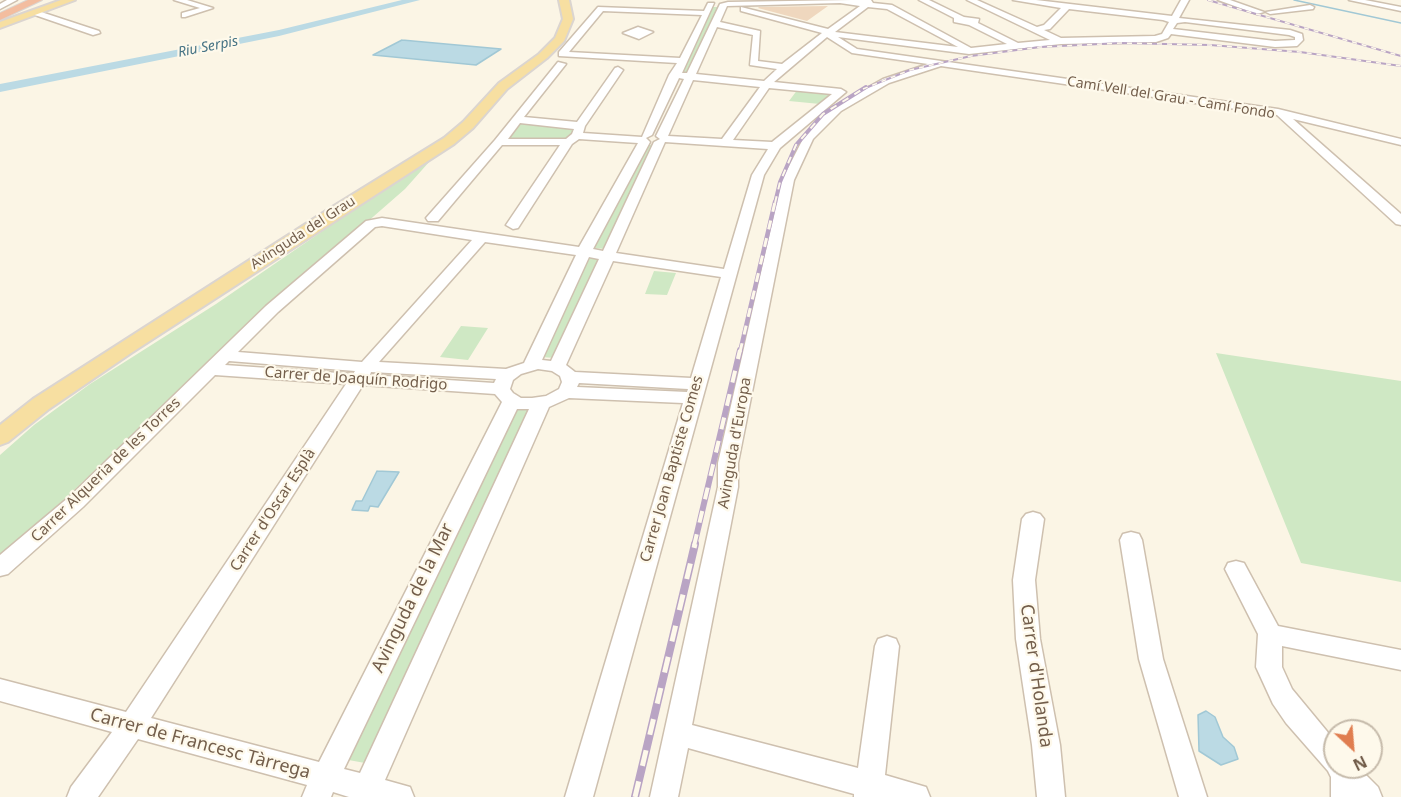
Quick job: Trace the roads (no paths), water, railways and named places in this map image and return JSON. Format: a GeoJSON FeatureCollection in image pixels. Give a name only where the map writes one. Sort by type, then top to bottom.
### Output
{"type":"FeatureCollection","features":[{"type":"Feature","properties":{"kind":"highway"},"geometry":{"type":"LineString","coordinates":[[0,15],[28,0]]}},
{"type":"Feature","properties":{"kind":"highway"},"geometry":{"type":"LineString","coordinates":[[0,15],[37,0]]}},
{"type":"Feature","properties":{"kind":"main road"},"geometry":{"type":"LineString","coordinates":[[0,25],[70,0]]}},
{"type":"Feature","properties":{"kind":"main road","name":"Avinguda del Grau"},"geometry":{"type":"LineString","coordinates":[[0,422],[55,381],[443,137],[490,88],[549,42],[559,21],[556,0]]}},
{"type":"Feature","properties":{"kind":"main road","name":"Avinguda del Grau"},"geometry":{"type":"LineString","coordinates":[[0,437],[41,404],[114,355],[449,141],[468,125],[503,86],[543,56],[560,39],[568,19],[564,0]]}},
{"type":"Feature","properties":{"kind":"street"},"geometry":{"type":"LineString","coordinates":[[0,7],[13,0]]}},
{"type":"Feature","properties":{"kind":"street"},"geometry":{"type":"LineString","coordinates":[[178,0],[209,8],[185,15]]}},
{"type":"Feature","properties":{"kind":"street"},"geometry":{"type":"LineString","coordinates":[[923,0],[960,20]]}},
{"type":"Feature","properties":{"kind":"street"},"geometry":{"type":"LineString","coordinates":[[971,0],[1061,41]]}},
{"type":"Feature","properties":{"kind":"street"},"geometry":{"type":"LineString","coordinates":[[1017,0],[1290,33],[1299,36],[1297,43],[1275,44],[1169,31]]}},
{"type":"Feature","properties":{"kind":"street"},"geometry":{"type":"LineString","coordinates":[[1103,23],[1120,0]]}},
{"type":"Feature","properties":{"kind":"street"},"geometry":{"type":"LineString","coordinates":[[725,3],[832,34],[969,51],[1061,41],[1156,39],[1165,36],[1169,31],[1172,19],[1185,0]]}},
{"type":"Feature","properties":{"kind":"street"},"geometry":{"type":"LineString","coordinates":[[1222,0],[1260,12],[1310,7]]}},
{"type":"Feature","properties":{"kind":"street"},"geometry":{"type":"LineString","coordinates":[[1355,0],[1401,9]]}},
{"type":"Feature","properties":{"kind":"street"},"geometry":{"type":"LineString","coordinates":[[682,61],[631,44],[566,56],[562,53],[600,10],[654,11],[725,3],[840,2],[869,2],[889,7],[964,45],[969,51]]}},
{"type":"Feature","properties":{"kind":"street"},"geometry":{"type":"LineString","coordinates":[[725,143],[766,85],[784,67],[832,34],[869,2]]}},
{"type":"Feature","properties":{"kind":"street"},"geometry":{"type":"LineString","coordinates":[[364,793],[541,404],[559,397],[609,255],[725,3]]}},
{"type":"Feature","properties":{"kind":"street"},"geometry":{"type":"LineString","coordinates":[[507,388],[531,365],[585,251],[711,5]]}},
{"type":"Feature","properties":{"kind":"street"},"geometry":{"type":"LineString","coordinates":[[1036,30],[1047,27],[1067,6]]}},
{"type":"Feature","properties":{"kind":"street"},"geometry":{"type":"LineString","coordinates":[[631,44],[654,11]]}},
{"type":"Feature","properties":{"kind":"street"},"geometry":{"type":"LineString","coordinates":[[34,12],[96,33]]}},
{"type":"Feature","properties":{"kind":"street"},"geometry":{"type":"LineString","coordinates":[[947,22],[960,20],[973,22],[1008,17]]}},
{"type":"Feature","properties":{"kind":"street"},"geometry":{"type":"LineString","coordinates":[[973,22],[1017,46]]}},
{"type":"Feature","properties":{"kind":"street"},"geometry":{"type":"LineString","coordinates":[[717,24],[758,33],[753,63],[784,67]]}},
{"type":"Feature","properties":{"kind":"street"},"geometry":{"type":"LineString","coordinates":[[925,24],[936,24]]}},
{"type":"Feature","properties":{"kind":"street"},"geometry":{"type":"LineString","coordinates":[[1090,40],[1097,32]]}},
{"type":"Feature","properties":{"kind":"street","name":"Camí Vell del Grau - Camí Fondo"},"geometry":{"type":"LineString","coordinates":[[832,34],[848,49],[1278,112],[1401,221]]}},
{"type":"Feature","properties":{"kind":"street"},"geometry":{"type":"LineString","coordinates":[[433,218],[499,142],[561,64]]}},
{"type":"Feature","properties":{"kind":"street"},"geometry":{"type":"LineString","coordinates":[[872,84],[939,64]]}},
{"type":"Feature","properties":{"kind":"street"},"geometry":{"type":"LineString","coordinates":[[513,225],[618,70]]}},
{"type":"Feature","properties":{"kind":"street"},"geometry":{"type":"LineString","coordinates":[[674,75],[841,92]]}},
{"type":"Feature","properties":{"kind":"street","name":"Carrer Joan Baptiste Comes"},"geometry":{"type":"LineString","coordinates":[[579,797],[758,175],[775,146],[816,110],[841,92],[872,84]]}},
{"type":"Feature","properties":{"kind":"street","name":"Avinguda d'Europa"},"geometry":{"type":"LineString","coordinates":[[664,797],[728,487],[728,463],[788,180],[801,150],[817,127],[872,84]]}},
{"type":"Feature","properties":{"kind":"street"},"geometry":{"type":"LineString","coordinates":[[1278,112],[1401,142]]}},
{"type":"Feature","properties":{"kind":"street"},"geometry":{"type":"LineString","coordinates":[[517,120],[576,134]]}},
{"type":"Feature","properties":{"kind":"street"},"geometry":{"type":"LineString","coordinates":[[499,142],[576,134],[775,146]]}},
{"type":"Feature","properties":{"kind":"street","name":"Carrer Alqueria de les Torres"},"geometry":{"type":"LineString","coordinates":[[0,568],[76,502],[272,309],[371,224],[382,222],[483,236],[729,274]]}},
{"type":"Feature","properties":{"kind":"street","name":"Carrer d'Oscar Esplà"},"geometry":{"type":"LineString","coordinates":[[81,797],[132,725],[362,374],[483,236]]}},
{"type":"Feature","properties":{"kind":"street","name":"Carrer de Joaquín Rodrigo"},"geometry":{"type":"LineString","coordinates":[[217,362],[507,388],[524,404],[541,404]]}},
{"type":"Feature","properties":{"kind":"street"},"geometry":{"type":"LineString","coordinates":[[531,365],[564,379],[694,391]]}},
{"type":"Feature","properties":{"kind":"street","name":"Avinguda de la Mar"},"geometry":{"type":"LineString","coordinates":[[321,787],[507,388]]}},
{"type":"Feature","properties":{"kind":"street","name":"Carrer d'Holanda"},"geometry":{"type":"LineString","coordinates":[[1033,519],[1024,580],[1027,627],[1051,797]]}},
{"type":"Feature","properties":{"kind":"street"},"geometry":{"type":"LineString","coordinates":[[1131,540],[1151,659],[1193,797]]}},
{"type":"Feature","properties":{"kind":"street"},"geometry":{"type":"LineString","coordinates":[[1236,569],[1270,634],[1269,667],[1282,696],[1323,752]]}},
{"type":"Feature","properties":{"kind":"street"},"geometry":{"type":"LineString","coordinates":[[1270,634],[1401,660]]}},
{"type":"Feature","properties":{"kind":"street"},"geometry":{"type":"LineString","coordinates":[[869,791],[887,646]]}},
{"type":"Feature","properties":{"kind":"street","name":"Carrer de Francesc Tàrrega"},"geometry":{"type":"LineString","coordinates":[[0,690],[132,725],[321,787],[400,797]]}},
{"type":"Feature","properties":{"kind":"street"},"geometry":{"type":"LineString","coordinates":[[677,734],[869,791],[916,797]]}},
{"type":"Feature","properties":{"kind":"street"},"geometry":{"type":"LineString","coordinates":[[1346,779],[1368,797]]}},
{"type":"Feature","properties":{"kind":"water"},"geometry":{"type":"Polygon","coordinates":[[[402,40],[501,49],[476,65],[373,55],[402,40]]]}},
{"type":"Feature","properties":{"kind":"water"},"geometry":{"type":"Polygon","coordinates":[[[377,471],[399,472],[378,507],[370,506],[368,511],[352,510],[356,501],[362,501],[377,471]]]}},
{"type":"Feature","properties":{"kind":"water"},"geometry":{"type":"Polygon","coordinates":[[[1206,711],[1215,717],[1223,737],[1234,747],[1238,759],[1221,765],[1199,751],[1198,715],[1206,711]]]}},
{"type":"Feature","properties":{"kind":"waterway","name":"Riu Serpis"},"geometry":{"type":"LineString","coordinates":[[0,88],[279,33],[415,0]]}},
{"type":"Feature","properties":{"kind":"waterway"},"geometry":{"type":"LineString","coordinates":[[1294,0],[1401,23]]}},
{"type":"Feature","properties":{"kind":"railway"},"geometry":{"type":"LineString","coordinates":[[1208,0],[1401,56]]}},
{"type":"Feature","properties":{"kind":"railway"},"geometry":{"type":"LineString","coordinates":[[863,89],[910,70],[971,56],[1040,47],[1121,43],[1210,45],[1300,52],[1401,66]]}},
{"type":"Feature","properties":{"kind":"railway"},"geometry":{"type":"LineString","coordinates":[[775,203],[780,182],[796,145],[823,114],[866,87]]}},
{"type":"Feature","properties":{"kind":"railway"},"geometry":{"type":"LineString","coordinates":[[740,352],[775,202]]}},
{"type":"Feature","properties":{"kind":"railway"},"geometry":{"type":"LineString","coordinates":[[694,546],[740,350]]}},
{"type":"Feature","properties":{"kind":"railway"},"geometry":{"type":"LineString","coordinates":[[635,797],[695,544]]}}]}
